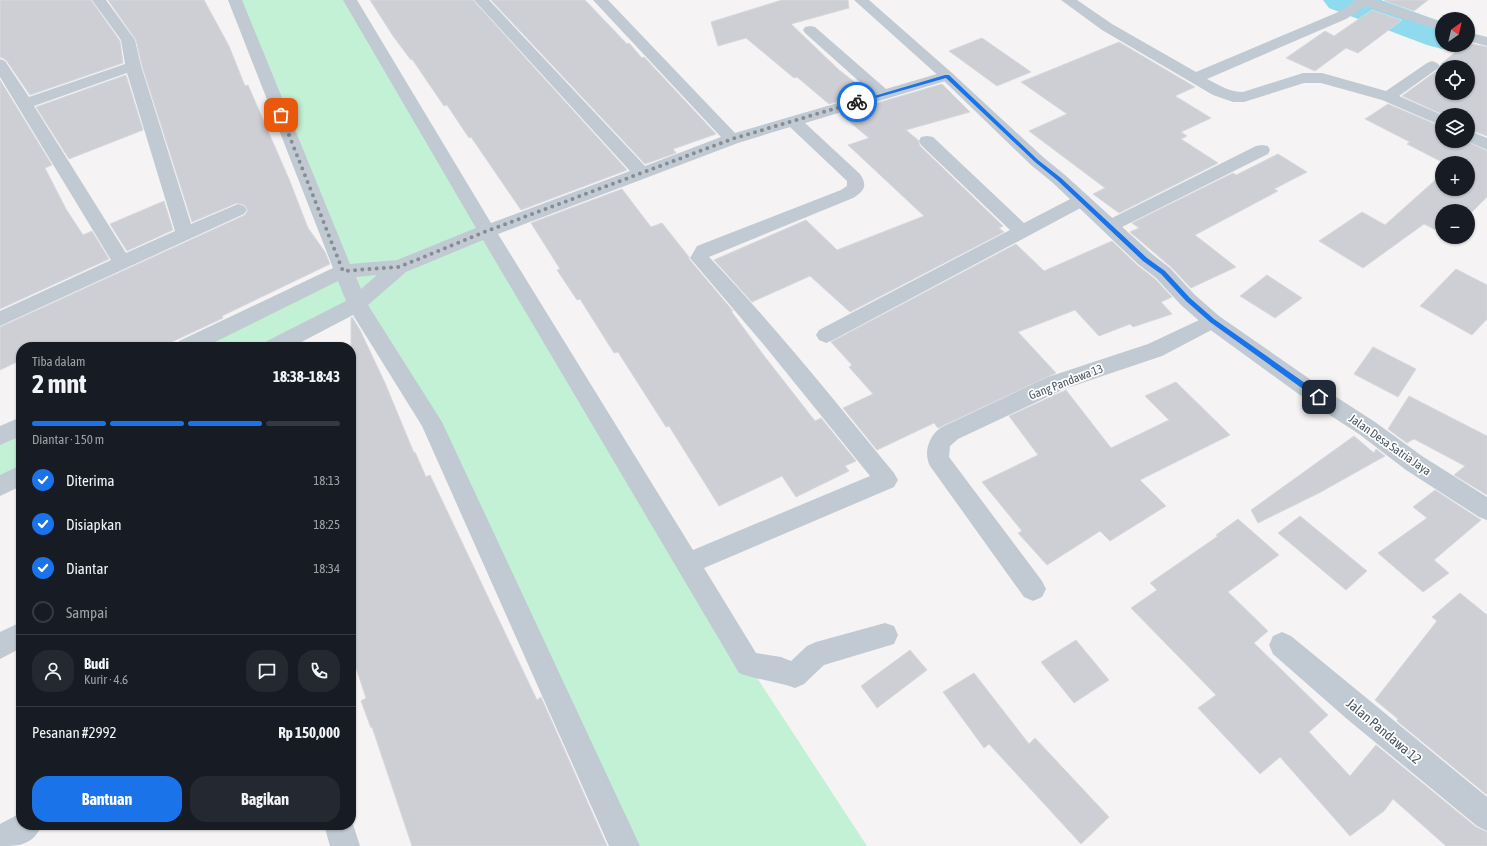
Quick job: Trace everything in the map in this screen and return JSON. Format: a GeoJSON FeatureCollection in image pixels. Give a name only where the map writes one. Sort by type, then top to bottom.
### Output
{"type":"FeatureCollection","features":[{"type":"Feature","properties":{"kind":"street"},"geometry":{"type":"LineString","coordinates":[[99,0],[128,40],[133,66],[185,234]]}},
{"type":"Feature","properties":{"kind":"street"},"geometry":{"type":"LineString","coordinates":[[238,0],[357,304],[431,422],[551,683],[605,806],[625,846]]}},
{"type":"Feature","properties":{"kind":"street"},"geometry":{"type":"LineString","coordinates":[[350,0],[487,231],[748,664],[781,670],[795,675],[816,655],[885,635]]}},
{"type":"Feature","properties":{"kind":"street"},"geometry":{"type":"LineString","coordinates":[[482,0],[642,173]]}},
{"type":"Feature","properties":{"kind":"street"},"geometry":{"type":"LineString","coordinates":[[600,0],[732,139]]}},
{"type":"Feature","properties":{"kind":"street","name":"Jalan Desa Satria Jaya"},"geometry":{"type":"LineString","coordinates":[[861,0],[947,76],[1037,161],[1082,200],[1145,259],[1163,273],[1188,300],[1212,321],[1319,397],[1367,428],[1414,463],[1487,510]]}},
{"type":"Feature","properties":{"kind":"street"},"geometry":{"type":"LineString","coordinates":[[1068,0],[1107,27],[1219,92],[1234,97],[1244,97],[1303,78],[1328,80],[1388,97],[1435,118]]}},
{"type":"Feature","properties":{"kind":"street"},"geometry":{"type":"LineString","coordinates":[[1196,78],[1341,16],[1355,8],[1362,0],[1435,25]]}},
{"type":"Feature","properties":{"kind":"street"},"geometry":{"type":"LineString","coordinates":[[810,30],[882,94]]}},
{"type":"Feature","properties":{"kind":"street"},"geometry":{"type":"LineString","coordinates":[[1475,38],[1487,42]]}},
{"type":"Feature","properties":{"kind":"street"},"geometry":{"type":"LineString","coordinates":[[0,64],[122,262]]}},
{"type":"Feature","properties":{"kind":"street"},"geometry":{"type":"LineString","coordinates":[[25,104],[133,66]]}},
{"type":"Feature","properties":{"kind":"street"},"geometry":{"type":"LineString","coordinates":[[1388,97],[1432,66]]}},
{"type":"Feature","properties":{"kind":"street"},"geometry":{"type":"LineString","coordinates":[[196,342],[343,271],[399,267],[487,231],[732,139],[947,76]]}},
{"type":"Feature","properties":{"kind":"street"},"geometry":{"type":"LineString","coordinates":[[688,563],[886,480],[772,340],[731,292],[699,258],[704,251],[847,194],[856,188],[854,178],[794,122]]}},
{"type":"Feature","properties":{"kind":"street"},"geometry":{"type":"LineString","coordinates":[[1475,139],[1487,145]]}},
{"type":"Feature","properties":{"kind":"street"},"geometry":{"type":"LineString","coordinates":[[927,141],[1022,231]]}},
{"type":"Feature","properties":{"kind":"street"},"geometry":{"type":"LineString","coordinates":[[1110,226],[1262,150]]}},
{"type":"Feature","properties":{"kind":"street"},"geometry":{"type":"LineString","coordinates":[[826,335],[1082,200]]}},
{"type":"Feature","properties":{"kind":"street"},"geometry":{"type":"LineString","coordinates":[[0,319],[238,210]]}},
{"type":"Feature","properties":{"kind":"street"},"geometry":{"type":"LineString","coordinates":[[284,342],[357,304],[399,267]]}},
{"type":"Feature","properties":{"kind":"street","name":"Gang Pandawa 13"},"geometry":{"type":"LineString","coordinates":[[1033,589],[938,459],[939,445],[945,436],[950,432],[1056,383],[1155,350],[1212,321]]}},
{"type":"Feature","properties":{"kind":"street"},"geometry":{"type":"LineString","coordinates":[[0,436],[16,428]]}},
{"type":"Feature","properties":{"kind":"street"},"geometry":{"type":"LineString","coordinates":[[0,486],[16,478]]}},
{"type":"Feature","properties":{"kind":"street"},"geometry":{"type":"LineString","coordinates":[[0,646],[16,637]]}},
{"type":"Feature","properties":{"kind":"street","name":"Jalan Pandawa 12"},"geometry":{"type":"LineString","coordinates":[[1282,645],[1487,816]]}},
{"type":"Feature","properties":{"kind":"street"},"geometry":{"type":"LineString","coordinates":[[0,841],[19,830]]}},
{"type":"Feature","properties":{"kind":"green space"},"geometry":{"type":"Polygon","coordinates":[[[235,0],[350,0],[748,664],[867,846],[625,846],[431,422],[357,304],[284,342],[196,342],[343,271],[235,0]]]}},
{"type":"Feature","properties":{"kind":"green space"},"geometry":{"type":"Polygon","coordinates":[[[1343,0],[1362,0],[1435,25],[1435,33],[1343,0]]]}},
{"type":"Feature","properties":{"kind":"green space"},"geometry":{"type":"Polygon","coordinates":[[[16,428],[16,478],[0,486],[0,436],[16,428]]]}},
{"type":"Feature","properties":{"kind":"building"},"geometry":{"type":"Polygon","coordinates":[[[0,0],[91,0],[120,41],[123,63],[30,95],[6,60],[0,57],[0,0]]]}},
{"type":"Feature","properties":{"kind":"building"},"geometry":{"type":"Polygon","coordinates":[[[108,0],[204,0],[229,46],[245,86],[248,85],[289,179],[308,228],[325,252],[330,264],[172,342],[16,342],[16,362],[0,370],[0,327],[245,215],[248,210],[244,205],[237,203],[192,222],[142,66],[136,40],[108,0]]]}},
{"type":"Feature","properties":{"kind":"building"},"geometry":{"type":"Polygon","coordinates":[[[370,0],[473,0],[627,170],[521,210],[471,137],[469,138],[447,105],[444,106],[412,59],[411,60],[393,36],[370,0]]]}},
{"type":"Feature","properties":{"kind":"building"},"geometry":{"type":"Polygon","coordinates":[[[491,0],[585,0],[627,44],[629,43],[642,58],[644,57],[716,134],[673,149],[676,153],[645,164],[491,0]]]}},
{"type":"Feature","properties":{"kind":"building"},"geometry":{"type":"Polygon","coordinates":[[[782,0],[848,0],[849,8],[791,24],[838,69],[868,93],[829,104],[797,77],[794,78],[746,38],[718,46],[711,22],[782,0]]]}},
{"type":"Feature","properties":{"kind":"building"},"geometry":{"type":"Polygon","coordinates":[[[1428,0],[1414,11],[1384,1],[1428,0]]]}},
{"type":"Feature","properties":{"kind":"building"},"geometry":{"type":"Polygon","coordinates":[[[1372,10],[1402,20],[1358,53],[1346,48],[1315,71],[1286,58],[1325,31],[1334,36],[1372,10]]]}},
{"type":"Feature","properties":{"kind":"building"},"geometry":{"type":"Polygon","coordinates":[[[982,38],[1031,72],[997,86],[949,51],[982,38]]]}},
{"type":"Feature","properties":{"kind":"building"},"geometry":{"type":"Polygon","coordinates":[[[1119,42],[1195,87],[1175,96],[1211,118],[1181,132],[1187,136],[1181,139],[1218,163],[1119,213],[1093,194],[1105,188],[1029,131],[1067,114],[1021,82],[1119,42]]]}},
{"type":"Feature","properties":{"kind":"building"},"geometry":{"type":"Polygon","coordinates":[[[1475,44],[1487,47],[1487,136],[1475,132],[1475,108],[1435,108],[1435,111],[1402,96],[1435,72],[1435,100],[1475,100],[1475,60],[1446,60],[1456,52],[1475,52],[1475,44]]]}},
{"type":"Feature","properties":{"kind":"building"},"geometry":{"type":"Polygon","coordinates":[[[126,75],[143,130],[69,159],[36,107],[126,75]]]}},
{"type":"Feature","properties":{"kind":"building"},"geometry":{"type":"Polygon","coordinates":[[[0,80],[52,165],[45,168],[66,209],[83,235],[92,231],[109,259],[0,309],[0,80]]]}},
{"type":"Feature","properties":{"kind":"building"},"geometry":{"type":"Polygon","coordinates":[[[942,84],[970,112],[906,130],[918,140],[920,146],[1003,226],[999,228],[1004,232],[850,312],[810,276],[752,302],[714,260],[806,220],[837,250],[924,216],[848,145],[869,138],[840,114],[942,84]]]}},
{"type":"Feature","properties":{"kind":"building"},"geometry":{"type":"Polygon","coordinates":[[[1388,104],[1435,124],[1435,148],[1475,148],[1475,145],[1487,151],[1487,197],[1475,209],[1475,204],[1435,204],[1435,230],[1424,224],[1363,268],[1319,241],[1362,212],[1385,225],[1435,180],[1435,196],[1475,196],[1475,156],[1435,156],[1435,158],[1407,144],[1410,142],[1365,119],[1388,104]]]}},
{"type":"Feature","properties":{"kind":"building"},"geometry":{"type":"Polygon","coordinates":[[[1278,154],[1307,172],[1274,189],[1278,191],[1195,235],[1236,267],[1191,288],[1171,267],[1130,232],[1139,228],[1132,223],[1233,173],[1236,175],[1278,154]]]}},
{"type":"Feature","properties":{"kind":"building"},"geometry":{"type":"Polygon","coordinates":[[[622,189],[651,227],[662,223],[689,257],[689,259],[733,311],[731,311],[815,421],[821,418],[856,461],[845,466],[849,471],[796,497],[782,476],[719,506],[669,426],[666,427],[618,352],[614,353],[580,299],[577,300],[557,270],[560,269],[531,223],[622,189]]]}},
{"type":"Feature","properties":{"kind":"building"},"geometry":{"type":"Polygon","coordinates":[[[164,201],[173,230],[127,251],[110,224],[164,201]]]}},
{"type":"Feature","properties":{"kind":"building"},"geometry":{"type":"Polygon","coordinates":[[[1112,241],[1137,265],[1155,279],[1172,297],[1161,302],[1172,314],[1133,327],[1130,324],[1099,336],[1075,310],[1018,332],[1056,373],[938,428],[934,423],[877,450],[843,408],[873,394],[849,367],[852,365],[831,342],[1016,244],[1044,271],[1112,241]]]}},
{"type":"Feature","properties":{"kind":"building"},"geometry":{"type":"Polygon","coordinates":[[[1456,269],[1487,285],[1487,319],[1472,335],[1420,306],[1456,269]]]}},
{"type":"Feature","properties":{"kind":"building"},"geometry":{"type":"Polygon","coordinates":[[[1267,275],[1302,298],[1275,318],[1240,296],[1267,275]]]}},
{"type":"Feature","properties":{"kind":"building"},"geometry":{"type":"Polygon","coordinates":[[[352,317],[360,330],[385,383],[414,453],[415,452],[426,477],[430,475],[537,700],[541,697],[607,846],[412,846],[372,727],[371,728],[361,701],[366,698],[356,668],[356,342],[351,342],[352,317]]]}},
{"type":"Feature","properties":{"kind":"building"},"geometry":{"type":"Polygon","coordinates":[[[1373,347],[1416,369],[1398,397],[1354,374],[1373,347]]]}},
{"type":"Feature","properties":{"kind":"building"},"geometry":{"type":"Polygon","coordinates":[[[1176,382],[1230,435],[1140,480],[1166,506],[1110,541],[1100,531],[1047,565],[1018,533],[1022,531],[982,482],[1038,455],[1009,416],[1066,390],[1111,448],[1169,420],[1145,396],[1176,382]]]}},
{"type":"Feature","properties":{"kind":"building"},"geometry":{"type":"Polygon","coordinates":[[[1409,396],[1487,436],[1487,495],[1454,475],[1465,466],[1414,439],[1407,443],[1388,429],[1409,396]]]}},
{"type":"Feature","properties":{"kind":"building"},"geometry":{"type":"Polygon","coordinates":[[[1354,436],[1374,453],[1376,449],[1385,456],[1319,493],[1258,523],[1251,510],[1354,436]]]}},
{"type":"Feature","properties":{"kind":"building"},"geometry":{"type":"Polygon","coordinates":[[[1435,490],[1481,520],[1434,560],[1449,573],[1423,592],[1378,553],[1427,518],[1413,507],[1435,490]]]}},
{"type":"Feature","properties":{"kind":"building"},"geometry":{"type":"Polygon","coordinates":[[[1300,516],[1367,571],[1346,590],[1278,533],[1300,516]]]}},
{"type":"Feature","properties":{"kind":"building"},"geometry":{"type":"Polygon","coordinates":[[[1238,519],[1279,555],[1228,592],[1268,631],[1254,643],[1328,715],[1309,732],[1350,776],[1376,745],[1476,827],[1487,832],[1487,846],[1446,846],[1393,799],[1384,811],[1350,836],[1280,757],[1260,774],[1198,708],[1216,695],[1131,608],[1157,590],[1150,583],[1218,536],[1216,535],[1238,519]]]}},
{"type":"Feature","properties":{"kind":"building"},"geometry":{"type":"Polygon","coordinates":[[[1460,593],[1487,615],[1487,795],[1397,721],[1398,719],[1375,700],[1437,621],[1432,617],[1460,593]]]}},
{"type":"Feature","properties":{"kind":"building"},"geometry":{"type":"Polygon","coordinates":[[[1076,640],[1109,680],[1074,703],[1041,662],[1076,640]]]}},
{"type":"Feature","properties":{"kind":"building"},"geometry":{"type":"Polygon","coordinates":[[[910,650],[927,670],[877,708],[861,686],[910,650]]]}},
{"type":"Feature","properties":{"kind":"building"},"geometry":{"type":"Polygon","coordinates":[[[974,673],[1029,744],[1035,738],[1109,817],[1081,844],[989,744],[984,748],[943,692],[974,673]]]}},
{"type":"Feature","properties":{"kind":"waterway"},"geometry":{"type":"LineString","coordinates":[[1343,0],[1435,33]]}},
{"type":"Feature","properties":{"kind":"way so far"},"geometry":{"type":"LineString","coordinates":[[281,115],[343,271],[399,267],[487,231],[732,139],[794,122],[857,102]]}},
{"type":"Feature","properties":{"kind":"route"},"geometry":{"type":"LineString","coordinates":[[857,102],[947,76],[1037,161],[1059,179],[1145,259],[1163,273],[1188,300],[1212,321],[1319,397]]}}]}
